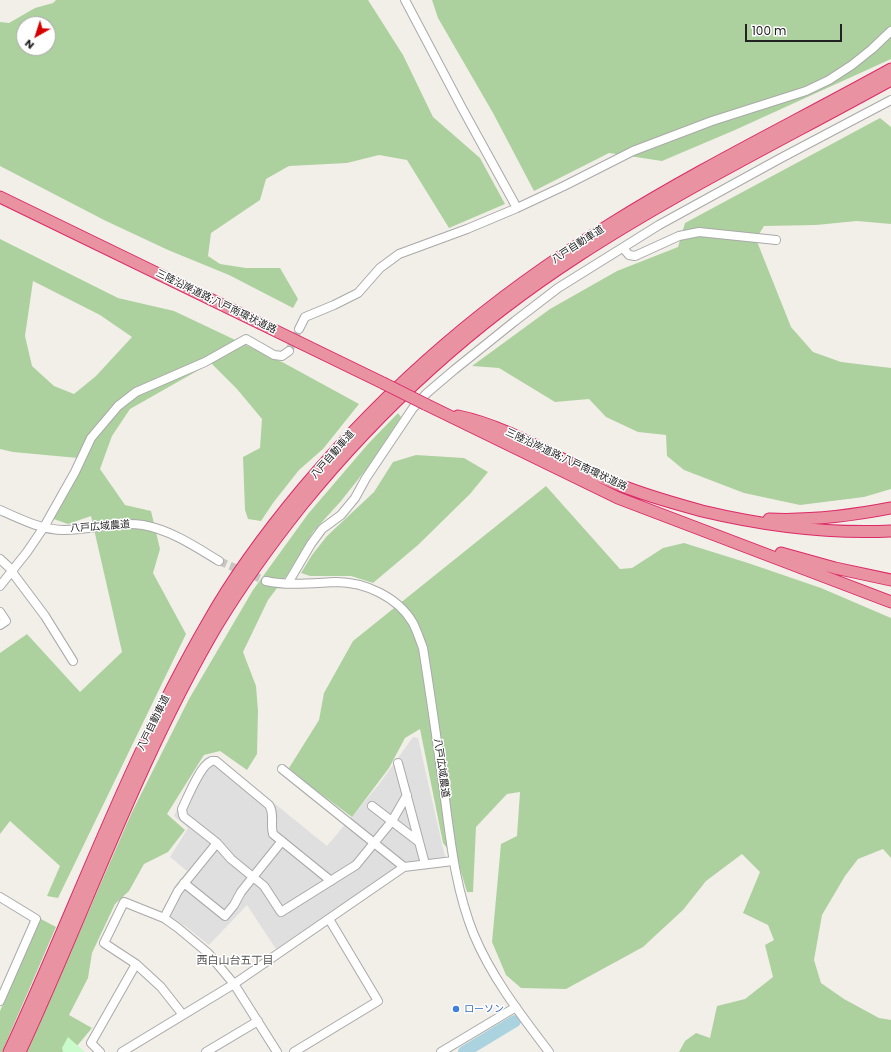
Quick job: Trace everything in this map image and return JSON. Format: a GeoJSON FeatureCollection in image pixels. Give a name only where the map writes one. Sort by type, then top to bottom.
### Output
{"type":"FeatureCollection","features":[{"type":"Feature","properties":{"kind":"highway","name":"八戸自動車道"},"geometry":{"type":"LineString","coordinates":[[9,1052],[144,742],[182,666],[210,618],[244,565],[279,518],[327,460],[390,394],[446,342],[492,304],[535,273],[572,248],[642,205],[891,69]]}},
{"type":"Feature","properties":{"kind":"highway","name":"八戸自動車道"},"geometry":{"type":"LineString","coordinates":[[20,1052],[113,836],[153,747],[187,680],[216,627],[245,580],[283,529],[329,472],[369,428],[454,348],[532,287],[574,258],[645,214],[891,80]]}},
{"type":"Feature","properties":{"kind":"highway","name":"三陸沿岸道路;八戸南環状道路"},"geometry":{"type":"LineString","coordinates":[[0,197],[612,495],[687,524]]}},
{"type":"Feature","properties":{"kind":"highway","name":"三陸沿岸道路;八戸南環状道路"},"geometry":{"type":"LineString","coordinates":[[428,406],[492,425],[603,479],[631,490],[701,510]]}},
{"type":"Feature","properties":{"kind":"highway"},"geometry":{"type":"LineString","coordinates":[[701,510],[753,518],[803,520],[848,516],[891,508]]}},
{"type":"Feature","properties":{"kind":"highway"},"geometry":{"type":"LineString","coordinates":[[701,510],[751,522],[805,530],[858,532],[891,531]]}},
{"type":"Feature","properties":{"kind":"highway"},"geometry":{"type":"LineString","coordinates":[[687,524],[801,559],[891,580]]}},
{"type":"Feature","properties":{"kind":"highway"},"geometry":{"type":"LineString","coordinates":[[687,524],[891,602]]}},
{"type":"Feature","properties":{"kind":"street"},"geometry":{"type":"LineString","coordinates":[[405,0],[517,208]]}},
{"type":"Feature","properties":{"kind":"street"},"geometry":{"type":"LineString","coordinates":[[299,329],[305,317],[358,293],[380,268],[399,254],[467,229],[517,208],[633,151],[712,122],[806,91],[829,80],[852,65],[891,31]]}},
{"type":"Feature","properties":{"kind":"street"},"geometry":{"type":"LineString","coordinates":[[288,583],[322,529],[341,515],[355,498],[366,478],[407,415],[427,393],[515,321],[558,288],[659,225],[891,100]]}},
{"type":"Feature","properties":{"kind":"street"},"geometry":{"type":"LineString","coordinates":[[623,248],[629,255],[635,256],[679,236],[699,232],[776,240]]}},
{"type":"Feature","properties":{"kind":"street"},"geometry":{"type":"LineString","coordinates":[[0,586],[13,571],[44,527],[75,472],[91,438],[118,406],[136,392],[205,362],[246,339],[274,354],[282,356],[289,351]]}},
{"type":"Feature","properties":{"kind":"street","name":"八戸広域農道"},"geometry":{"type":"LineString","coordinates":[[0,510],[19,519],[44,527],[63,530],[123,524],[142,525],[160,529],[220,561]]}},
{"type":"Feature","properties":{"kind":"street"},"geometry":{"type":"LineString","coordinates":[[0,559],[13,571],[73,661]]}},
{"type":"Feature","properties":{"kind":"street","name":"八戸広域農道"},"geometry":{"type":"LineString","coordinates":[[266,581],[277,584],[338,582],[359,585],[390,598],[403,610],[413,623],[423,648],[454,861],[462,900],[474,934],[489,966],[516,1007],[549,1052]]}},
{"type":"Feature","properties":{"kind":"street"},"geometry":{"type":"LineString","coordinates":[[0,612],[6,621],[0,625]]}},
{"type":"Feature","properties":{"kind":"street"},"geometry":{"type":"LineString","coordinates":[[331,881],[273,834],[271,828],[272,810],[269,805],[216,761],[209,762],[199,775],[182,809],[182,815],[217,843],[231,859],[264,886],[281,912],[331,881],[356,865],[392,821],[407,795]]}},
{"type":"Feature","properties":{"kind":"street"},"geometry":{"type":"LineString","coordinates":[[398,763],[425,864]]}},
{"type":"Feature","properties":{"kind":"street"},"geometry":{"type":"LineString","coordinates":[[282,769],[404,866]]}},
{"type":"Feature","properties":{"kind":"street"},"geometry":{"type":"LineString","coordinates":[[372,806],[419,842]]}},
{"type":"Feature","properties":{"kind":"street"},"geometry":{"type":"LineString","coordinates":[[184,883],[225,916],[234,905],[241,892],[282,841]]}},
{"type":"Feature","properties":{"kind":"street"},"geometry":{"type":"LineString","coordinates":[[164,918],[178,891],[217,843]]}},
{"type":"Feature","properties":{"kind":"street"},"geometry":{"type":"LineString","coordinates":[[122,1052],[234,984],[404,866],[454,861]]}},
{"type":"Feature","properties":{"kind":"street"},"geometry":{"type":"LineString","coordinates":[[0,897],[36,919],[0,1001]]}},
{"type":"Feature","properties":{"kind":"street"},"geometry":{"type":"LineString","coordinates":[[183,1014],[161,987],[136,964],[104,943],[124,902],[164,918],[208,953],[234,984],[277,1052]]}},
{"type":"Feature","properties":{"kind":"street"},"geometry":{"type":"LineString","coordinates":[[294,1052],[378,1001],[329,919]]}},
{"type":"Feature","properties":{"kind":"street"},"geometry":{"type":"LineString","coordinates":[[100,1052],[91,1043],[136,964]]}},
{"type":"Feature","properties":{"kind":"street"},"geometry":{"type":"LineString","coordinates":[[441,1052],[516,1007]]}},
{"type":"Feature","properties":{"kind":"street"},"geometry":{"type":"LineString","coordinates":[[206,1052],[258,1021]]}},
{"type":"Feature","properties":{"kind":"shaded area"},"geometry":{"type":"Polygon","coordinates":[[[413,737],[418,738],[445,857],[406,862],[276,949],[247,905],[209,945],[185,926],[161,912],[177,883],[187,871],[170,857],[188,828],[174,816],[191,779],[204,759],[209,756],[217,757],[327,846],[380,783],[413,737]]]}},
{"type":"Feature","properties":{"kind":"green space"},"geometry":{"type":"Polygon","coordinates":[[[56,0],[368,0],[403,55],[433,117],[480,158],[505,204],[449,228],[407,160],[379,155],[347,163],[289,166],[266,179],[260,200],[211,233],[208,256],[220,264],[246,268],[280,268],[298,299],[293,308],[229,275],[168,250],[104,220],[0,166],[0,22],[9,23],[16,19],[16,56],[56,56],[56,16],[21,16],[35,8],[53,3],[56,0]]]}},
{"type":"Feature","properties":{"kind":"green space"},"geometry":{"type":"Polygon","coordinates":[[[432,0],[891,0],[891,59],[735,130],[662,161],[609,153],[534,191],[493,113],[438,18],[432,0]]]}},
{"type":"Feature","properties":{"kind":"green space"},"geometry":{"type":"Polygon","coordinates":[[[880,118],[891,127],[891,224],[857,221],[816,225],[764,226],[756,239],[791,327],[813,352],[841,362],[891,368],[891,489],[864,497],[800,505],[744,493],[684,470],[667,456],[666,435],[638,432],[606,417],[589,399],[555,402],[499,368],[472,366],[550,309],[617,271],[678,247],[685,223],[880,118]]]}},
{"type":"Feature","properties":{"kind":"green space"},"geometry":{"type":"Polygon","coordinates":[[[0,239],[118,298],[174,311],[284,363],[359,404],[323,449],[299,470],[261,521],[248,519],[245,510],[243,457],[260,448],[262,419],[237,389],[211,363],[130,409],[112,436],[100,469],[125,505],[151,511],[160,549],[153,573],[186,634],[58,898],[47,896],[60,866],[10,821],[0,834],[0,653],[27,634],[80,692],[122,652],[91,516],[68,524],[45,516],[78,458],[13,452],[0,449],[0,239]],[[33,281],[25,336],[32,366],[54,386],[74,394],[96,376],[132,337],[100,315],[33,281]]]}},
{"type":"Feature","properties":{"kind":"green space"},"geometry":{"type":"Polygon","coordinates":[[[398,413],[401,417],[368,467],[341,501],[313,532],[287,575],[268,600],[243,652],[256,686],[258,711],[257,754],[247,770],[220,751],[204,755],[167,814],[185,830],[168,852],[144,864],[129,891],[115,904],[92,953],[88,978],[69,1015],[92,1028],[72,1052],[27,1052],[132,812],[189,699],[253,590],[308,514],[368,444],[398,413]]]}},
{"type":"Feature","properties":{"kind":"green space"},"geometry":{"type":"Polygon","coordinates":[[[416,455],[464,458],[488,472],[470,494],[418,545],[373,583],[351,576],[310,576],[301,573],[312,555],[327,536],[374,492],[393,462],[416,455]]]}},
{"type":"Feature","properties":{"kind":"green space"},"geometry":{"type":"Polygon","coordinates":[[[546,486],[620,569],[632,568],[663,548],[684,543],[821,588],[891,618],[891,858],[883,849],[858,859],[845,876],[822,915],[814,960],[821,983],[844,999],[879,1018],[891,1020],[891,1052],[679,1052],[685,1041],[696,1033],[710,1038],[717,1006],[745,999],[773,977],[765,945],[774,940],[768,925],[743,913],[760,872],[742,854],[706,881],[683,910],[643,947],[566,989],[521,988],[506,975],[492,942],[501,844],[517,836],[520,792],[507,794],[476,827],[473,892],[467,892],[458,862],[443,843],[420,729],[405,738],[389,768],[352,817],[289,768],[319,720],[324,693],[353,641],[546,486]]]}},
{"type":"Feature","properties":{"kind":"green space"},"geometry":{"type":"Polygon","coordinates":[[[41,919],[56,927],[2,1052],[0,1052],[0,1011],[41,919]]]}},
{"type":"Feature","properties":{"kind":"green space"},"geometry":{"type":"Polygon","coordinates":[[[68,1037],[85,1052],[63,1052],[62,1048],[68,1037]]]}},
{"type":"Feature","properties":{"kind":"waterway"},"geometry":{"type":"LineString","coordinates":[[464,1052],[515,1021]]}},
{"type":"Feature","properties":{"kind":"tunnel"},"geometry":{"type":"LineString","coordinates":[[289,351],[299,329]]}},
{"type":"Feature","properties":{"kind":"tunnel"},"geometry":{"type":"LineString","coordinates":[[219,561],[266,581]]}},
{"type":"Feature","properties":{"kind":"place","name":"ローソン"},"geometry":{"type":"Point","coordinates":[456,1009]}},
{"type":"Feature","properties":{"kind":"district","name":"西白山台五丁目"},"geometry":{"type":"Point","coordinates":[235,961]}}]}
